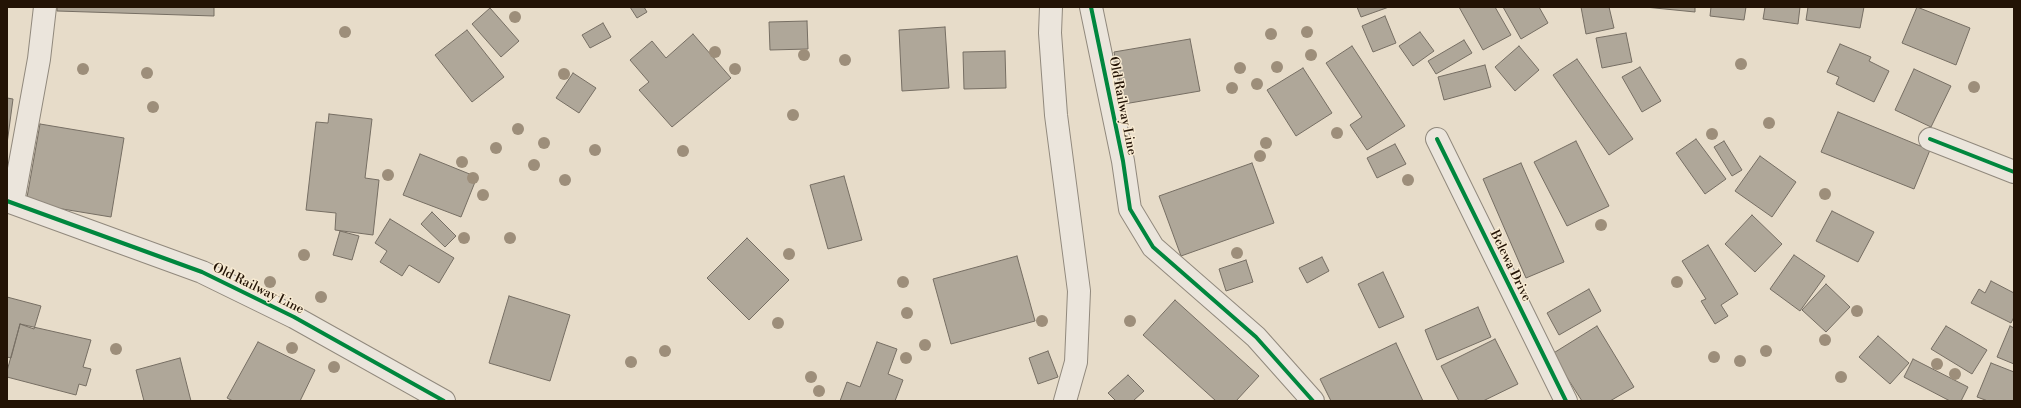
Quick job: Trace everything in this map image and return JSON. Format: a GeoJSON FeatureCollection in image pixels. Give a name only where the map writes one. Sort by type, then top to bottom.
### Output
{"type":"FeatureCollection","features":[{"type":"Feature","properties":{"kind":"street"},"geometry":{"type":"LineString","coordinates":[[10,201],[39,59],[45,7]]}},
{"type":"Feature","properties":{"kind":"street"},"geometry":{"type":"LineString","coordinates":[[1051,7],[1050,33],[1056,115],[1079,291],[1076,362],[1065,401]]}},
{"type":"Feature","properties":{"kind":"street","name":"Old Railway Line"},"geometry":{"type":"LineString","coordinates":[[1091,7],[1123,161],[1130,209],[1153,247],[1256,337],[1313,401]]}},
{"type":"Feature","properties":{"kind":"street","name":"Belewa Drive"},"geometry":{"type":"LineString","coordinates":[[1437,139],[1566,401]]}},
{"type":"Feature","properties":{"kind":"street"},"geometry":{"type":"LineString","coordinates":[[1930,139],[2014,172]]}},
{"type":"Feature","properties":{"kind":"street","name":"Old Railway Line"},"geometry":{"type":"LineString","coordinates":[[10,201],[202,272],[294,318],[444,401]]}},
{"type":"Feature","properties":{"kind":"building"},"geometry":{"type":"Polygon","coordinates":[[[57,7],[214,7],[214,16],[57,11],[57,7]]]}},
{"type":"Feature","properties":{"kind":"building"},"geometry":{"type":"Polygon","coordinates":[[[630,7],[644,7],[647,12],[637,18],[630,7]]]}},
{"type":"Feature","properties":{"kind":"building"},"geometry":{"type":"Polygon","coordinates":[[[1357,7],[1389,7],[1361,17],[1357,7]]]}},
{"type":"Feature","properties":{"kind":"building"},"geometry":{"type":"Polygon","coordinates":[[[1459,7],[1495,7],[1511,35],[1483,50],[1459,7]]]}},
{"type":"Feature","properties":{"kind":"building"},"geometry":{"type":"Polygon","coordinates":[[[1503,7],[1539,7],[1548,23],[1521,39],[1503,7]]]}},
{"type":"Feature","properties":{"kind":"building"},"geometry":{"type":"Polygon","coordinates":[[[1581,7],[1609,7],[1614,28],[1586,34],[1581,7]]]}},
{"type":"Feature","properties":{"kind":"building"},"geometry":{"type":"Polygon","coordinates":[[[1645,7],[1695,7],[1695,12],[1645,7]]]}},
{"type":"Feature","properties":{"kind":"building"},"geometry":{"type":"Polygon","coordinates":[[[1711,7],[1746,7],[1744,20],[1710,16],[1711,7]]]}},
{"type":"Feature","properties":{"kind":"building"},"geometry":{"type":"Polygon","coordinates":[[[1765,7],[1800,7],[1798,24],[1763,19],[1765,7]]]}},
{"type":"Feature","properties":{"kind":"building"},"geometry":{"type":"Polygon","coordinates":[[[1808,7],[1864,7],[1860,28],[1806,20],[1808,7]]]}},
{"type":"Feature","properties":{"kind":"building"},"geometry":{"type":"Polygon","coordinates":[[[1917,7],[1970,28],[1956,65],[1902,43],[1917,7]]]}},
{"type":"Feature","properties":{"kind":"building"},"geometry":{"type":"Polygon","coordinates":[[[490,8],[519,41],[501,57],[472,24],[490,8]]]}},
{"type":"Feature","properties":{"kind":"building"},"geometry":{"type":"Polygon","coordinates":[[[1385,16],[1396,43],[1373,52],[1362,26],[1385,16]]]}},
{"type":"Feature","properties":{"kind":"building"},"geometry":{"type":"Polygon","coordinates":[[[807,21],[808,49],[770,50],[769,22],[807,21]]]}},
{"type":"Feature","properties":{"kind":"building"},"geometry":{"type":"Polygon","coordinates":[[[603,23],[611,37],[590,48],[582,35],[603,23]]]}},
{"type":"Feature","properties":{"kind":"building"},"geometry":{"type":"Polygon","coordinates":[[[945,27],[949,88],[902,91],[899,30],[945,27]]]}},
{"type":"Feature","properties":{"kind":"building"},"geometry":{"type":"Polygon","coordinates":[[[467,30],[504,77],[472,102],[435,55],[467,30]]]}},
{"type":"Feature","properties":{"kind":"building"},"geometry":{"type":"Polygon","coordinates":[[[1420,32],[1434,51],[1413,66],[1399,46],[1420,32]]]}},
{"type":"Feature","properties":{"kind":"building"},"geometry":{"type":"Polygon","coordinates":[[[1626,33],[1632,62],[1602,68],[1596,38],[1626,33]]]}},
{"type":"Feature","properties":{"kind":"building"},"geometry":{"type":"Polygon","coordinates":[[[693,34],[731,78],[672,127],[639,90],[649,82],[630,60],[652,41],[666,58],[693,34]]]}},
{"type":"Feature","properties":{"kind":"building"},"geometry":{"type":"Polygon","coordinates":[[[1190,39],[1200,91],[1124,104],[1114,52],[1190,39]]]}},
{"type":"Feature","properties":{"kind":"building"},"geometry":{"type":"Polygon","coordinates":[[[1464,40],[1472,53],[1436,74],[1428,61],[1464,40]]]}},
{"type":"Feature","properties":{"kind":"building"},"geometry":{"type":"Polygon","coordinates":[[[1840,44],[1871,57],[1869,61],[1889,71],[1874,102],[1836,84],[1839,77],[1827,72],[1840,44]]]}},
{"type":"Feature","properties":{"kind":"building"},"geometry":{"type":"Polygon","coordinates":[[[1352,46],[1405,126],[1367,150],[1350,125],[1362,117],[1326,63],[1352,46]]]}},
{"type":"Feature","properties":{"kind":"building"},"geometry":{"type":"Polygon","coordinates":[[[1519,46],[1539,70],[1515,91],[1495,67],[1519,46]]]}},
{"type":"Feature","properties":{"kind":"building"},"geometry":{"type":"Polygon","coordinates":[[[1005,51],[1006,88],[964,89],[963,52],[1005,51]]]}},
{"type":"Feature","properties":{"kind":"building"},"geometry":{"type":"Polygon","coordinates":[[[1577,59],[1633,139],[1609,155],[1553,75],[1577,59]]]}},
{"type":"Feature","properties":{"kind":"building"},"geometry":{"type":"Polygon","coordinates":[[[1485,65],[1491,87],[1444,100],[1438,77],[1485,65]]]}},
{"type":"Feature","properties":{"kind":"building"},"geometry":{"type":"Polygon","coordinates":[[[1640,67],[1661,101],[1642,112],[1622,77],[1640,67]]]}},
{"type":"Feature","properties":{"kind":"building"},"geometry":{"type":"Polygon","coordinates":[[[1303,68],[1332,113],[1296,136],[1267,90],[1303,68]]]}},
{"type":"Feature","properties":{"kind":"building"},"geometry":{"type":"Polygon","coordinates":[[[1914,69],[1951,86],[1931,127],[1895,110],[1914,69]]]}},
{"type":"Feature","properties":{"kind":"building"},"geometry":{"type":"Polygon","coordinates":[[[573,73],[596,88],[579,113],[556,98],[573,73]]]}},
{"type":"Feature","properties":{"kind":"building"},"geometry":{"type":"Polygon","coordinates":[[[7,98],[13,99],[7,144],[7,98]]]}},
{"type":"Feature","properties":{"kind":"building"},"geometry":{"type":"Polygon","coordinates":[[[1838,112],[1930,150],[1914,189],[1821,152],[1838,112]]]}},
{"type":"Feature","properties":{"kind":"building"},"geometry":{"type":"Polygon","coordinates":[[[329,114],[372,119],[365,178],[379,180],[373,235],[335,230],[336,213],[306,210],[316,122],[328,123],[329,114]]]}},
{"type":"Feature","properties":{"kind":"building"},"geometry":{"type":"Polygon","coordinates":[[[40,124],[124,138],[111,217],[26,203],[40,124]]]}},
{"type":"Feature","properties":{"kind":"building"},"geometry":{"type":"Polygon","coordinates":[[[1696,139],[1726,179],[1705,194],[1676,153],[1696,139]]]}},
{"type":"Feature","properties":{"kind":"building"},"geometry":{"type":"Polygon","coordinates":[[[1576,141],[1609,206],[1567,226],[1534,162],[1576,141]]]}},
{"type":"Feature","properties":{"kind":"building"},"geometry":{"type":"Polygon","coordinates":[[[1724,141],[1742,170],[1732,176],[1714,147],[1724,141]]]}},
{"type":"Feature","properties":{"kind":"building"},"geometry":{"type":"Polygon","coordinates":[[[1395,144],[1406,164],[1377,178],[1367,158],[1395,144]]]}},
{"type":"Feature","properties":{"kind":"building"},"geometry":{"type":"Polygon","coordinates":[[[420,154],[477,177],[461,217],[403,195],[420,154]]]}},
{"type":"Feature","properties":{"kind":"building"},"geometry":{"type":"Polygon","coordinates":[[[1760,156],[1796,182],[1772,217],[1735,191],[1760,156]]]}},
{"type":"Feature","properties":{"kind":"building"},"geometry":{"type":"Polygon","coordinates":[[[1252,163],[1274,223],[1181,256],[1159,196],[1252,163]]]}},
{"type":"Feature","properties":{"kind":"building"},"geometry":{"type":"Polygon","coordinates":[[[1521,163],[1564,262],[1526,278],[1483,179],[1521,163]]]}},
{"type":"Feature","properties":{"kind":"building"},"geometry":{"type":"Polygon","coordinates":[[[844,176],[862,240],[828,249],[810,185],[844,176]]]}},
{"type":"Feature","properties":{"kind":"building"},"geometry":{"type":"Polygon","coordinates":[[[1832,211],[1874,232],[1858,262],[1816,241],[1832,211]]]}},
{"type":"Feature","properties":{"kind":"building"},"geometry":{"type":"Polygon","coordinates":[[[432,212],[456,236],[445,247],[421,224],[432,212]]]}},
{"type":"Feature","properties":{"kind":"building"},"geometry":{"type":"Polygon","coordinates":[[[1752,215],[1782,244],[1755,272],[1725,244],[1752,215]]]}},
{"type":"Feature","properties":{"kind":"building"},"geometry":{"type":"Polygon","coordinates":[[[390,219],[454,258],[439,283],[409,265],[402,276],[380,262],[387,251],[375,243],[390,219]]]}},
{"type":"Feature","properties":{"kind":"building"},"geometry":{"type":"Polygon","coordinates":[[[340,231],[359,236],[352,260],[333,255],[340,231]]]}},
{"type":"Feature","properties":{"kind":"building"},"geometry":{"type":"Polygon","coordinates":[[[747,238],[789,280],[749,320],[707,278],[747,238]]]}},
{"type":"Feature","properties":{"kind":"building"},"geometry":{"type":"Polygon","coordinates":[[[1708,245],[1738,294],[1721,305],[1728,316],[1715,324],[1701,301],[1706,299],[1682,261],[1708,245]]]}},
{"type":"Feature","properties":{"kind":"building"},"geometry":{"type":"Polygon","coordinates":[[[1794,255],[1825,276],[1800,311],[1770,289],[1794,255]]]}},
{"type":"Feature","properties":{"kind":"building"},"geometry":{"type":"Polygon","coordinates":[[[1017,256],[1035,321],[951,344],[933,279],[1017,256]]]}},
{"type":"Feature","properties":{"kind":"building"},"geometry":{"type":"Polygon","coordinates":[[[1322,257],[1329,271],[1307,283],[1299,268],[1322,257]]]}},
{"type":"Feature","properties":{"kind":"building"},"geometry":{"type":"Polygon","coordinates":[[[1246,260],[1253,282],[1226,291],[1219,269],[1246,260]]]}},
{"type":"Feature","properties":{"kind":"building"},"geometry":{"type":"Polygon","coordinates":[[[1383,272],[1404,317],[1379,328],[1358,284],[1383,272]]]}},
{"type":"Feature","properties":{"kind":"building"},"geometry":{"type":"Polygon","coordinates":[[[1991,281],[2014,293],[2014,317],[2011,323],[1971,303],[1979,289],[1985,293],[1991,281]]]}},
{"type":"Feature","properties":{"kind":"building"},"geometry":{"type":"Polygon","coordinates":[[[1826,284],[1850,307],[1826,332],[1802,310],[1826,284]]]}},
{"type":"Feature","properties":{"kind":"building"},"geometry":{"type":"Polygon","coordinates":[[[1589,289],[1601,311],[1559,335],[1547,313],[1589,289]]]}},
{"type":"Feature","properties":{"kind":"building"},"geometry":{"type":"Polygon","coordinates":[[[509,296],[570,315],[550,381],[489,363],[509,296]]]}},
{"type":"Feature","properties":{"kind":"building"},"geometry":{"type":"Polygon","coordinates":[[[7,297],[41,306],[34,329],[20,324],[11,358],[7,357],[7,297]]]}},
{"type":"Feature","properties":{"kind":"building"},"geometry":{"type":"Polygon","coordinates":[[[1175,300],[1259,376],[1236,401],[1216,401],[1143,335],[1175,300]]]}},
{"type":"Feature","properties":{"kind":"building"},"geometry":{"type":"Polygon","coordinates":[[[1478,307],[1491,337],[1437,360],[1425,330],[1478,307]]]}},
{"type":"Feature","properties":{"kind":"building"},"geometry":{"type":"Polygon","coordinates":[[[20,324],[91,340],[83,367],[91,369],[86,386],[79,384],[76,395],[7,377],[7,371],[20,324]]]}},
{"type":"Feature","properties":{"kind":"building"},"geometry":{"type":"Polygon","coordinates":[[[1597,326],[1634,387],[1610,401],[1582,401],[1552,354],[1597,326]]]}},
{"type":"Feature","properties":{"kind":"building"},"geometry":{"type":"Polygon","coordinates":[[[1946,326],[1987,350],[1972,374],[1931,349],[1946,326]]]}},
{"type":"Feature","properties":{"kind":"building"},"geometry":{"type":"Polygon","coordinates":[[[2010,326],[2014,328],[2014,364],[1997,357],[2010,326]]]}},
{"type":"Feature","properties":{"kind":"building"},"geometry":{"type":"Polygon","coordinates":[[[1878,336],[1909,363],[1890,384],[1859,357],[1878,336]]]}},
{"type":"Feature","properties":{"kind":"building"},"geometry":{"type":"Polygon","coordinates":[[[1495,339],[1518,384],[1483,401],[1459,401],[1441,366],[1495,339]]]}},
{"type":"Feature","properties":{"kind":"building"},"geometry":{"type":"Polygon","coordinates":[[[258,342],[315,370],[300,401],[233,401],[227,398],[258,342]]]}},
{"type":"Feature","properties":{"kind":"building"},"geometry":{"type":"Polygon","coordinates":[[[877,342],[897,349],[888,374],[903,380],[895,401],[840,401],[847,382],[860,387],[877,342]]]}},
{"type":"Feature","properties":{"kind":"building"},"geometry":{"type":"Polygon","coordinates":[[[1396,343],[1423,401],[1331,401],[1320,379],[1396,343]]]}},
{"type":"Feature","properties":{"kind":"building"},"geometry":{"type":"Polygon","coordinates":[[[1048,351],[1058,377],[1038,384],[1029,358],[1048,351]]]}},
{"type":"Feature","properties":{"kind":"building"},"geometry":{"type":"Polygon","coordinates":[[[180,358],[191,401],[144,401],[136,370],[180,358]]]}},
{"type":"Feature","properties":{"kind":"building"},"geometry":{"type":"Polygon","coordinates":[[[1913,359],[1968,387],[1961,401],[1950,401],[1904,377],[1913,359]]]}},
{"type":"Feature","properties":{"kind":"building"},"geometry":{"type":"Polygon","coordinates":[[[1991,363],[2014,372],[2014,401],[1988,401],[1977,397],[1991,363]]]}},
{"type":"Feature","properties":{"kind":"building"},"geometry":{"type":"Polygon","coordinates":[[[1128,375],[1144,391],[1133,401],[1116,401],[1108,393],[1128,375]]]}},
{"type":"Feature","properties":{"kind":"cycle path"},"geometry":{"type":"LineString","coordinates":[[1091,7],[1123,161],[1130,209],[1153,247],[1256,337],[1313,401]]}},
{"type":"Feature","properties":{"kind":"cycle path"},"geometry":{"type":"LineString","coordinates":[[1437,139],[1566,401]]}},
{"type":"Feature","properties":{"kind":"cycle path"},"geometry":{"type":"LineString","coordinates":[[1930,139],[2014,172]]}},
{"type":"Feature","properties":{"kind":"cycle path"},"geometry":{"type":"LineString","coordinates":[[7,201],[202,272],[294,317],[444,401]]}}]}
